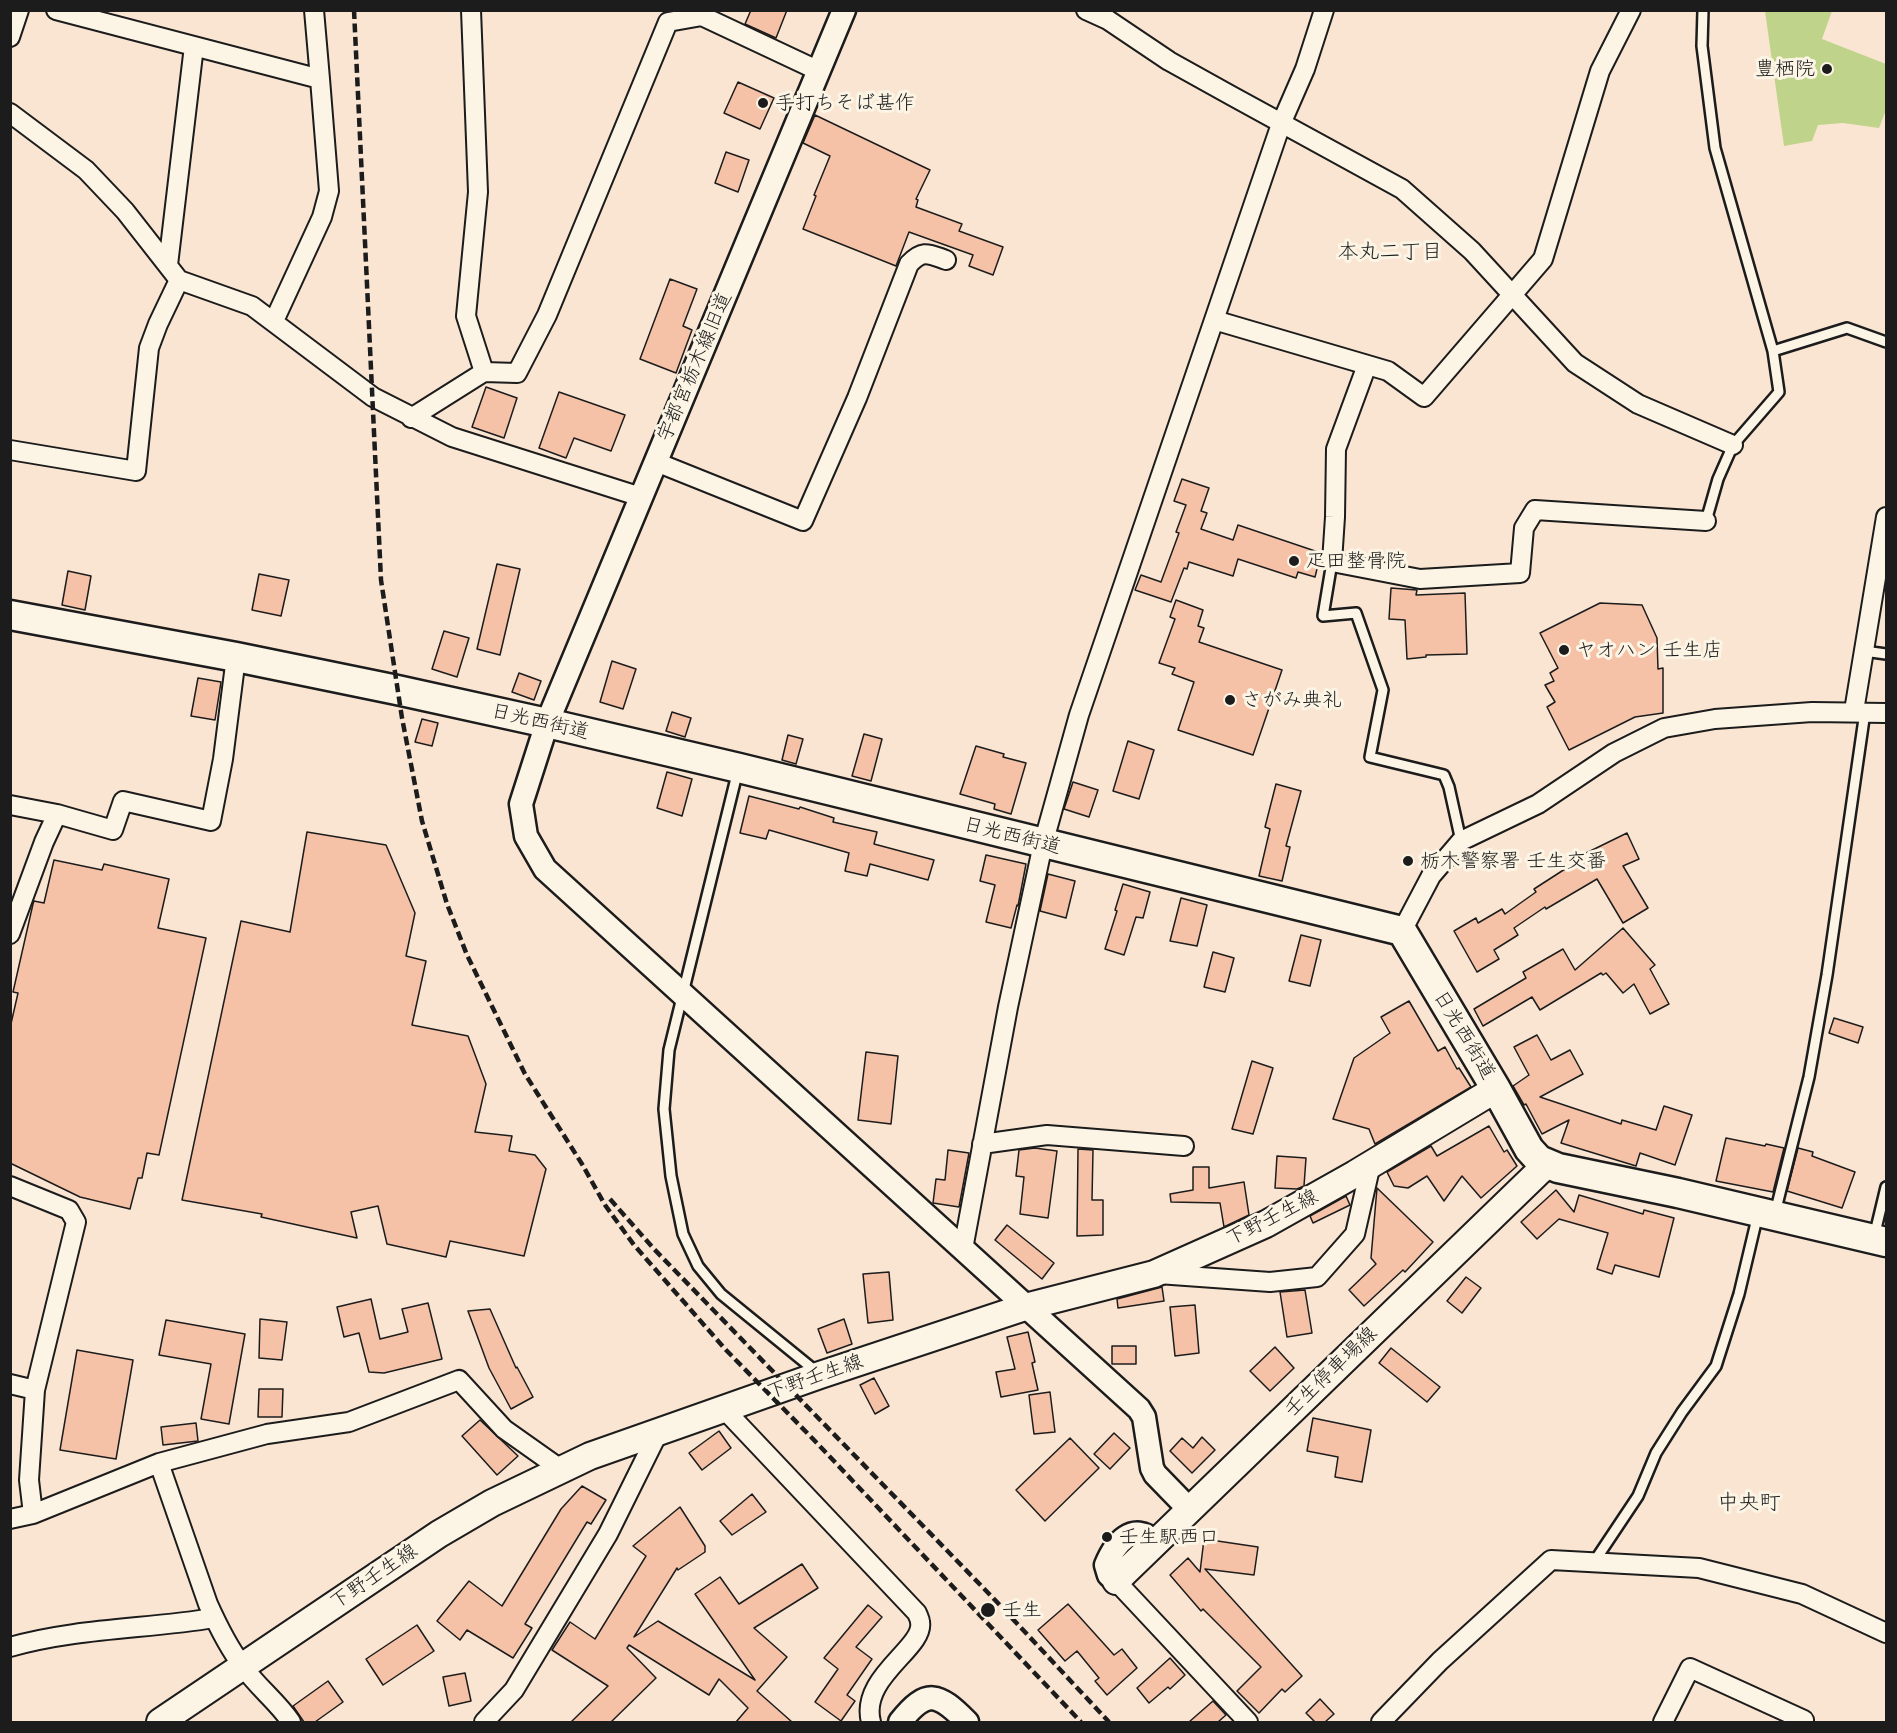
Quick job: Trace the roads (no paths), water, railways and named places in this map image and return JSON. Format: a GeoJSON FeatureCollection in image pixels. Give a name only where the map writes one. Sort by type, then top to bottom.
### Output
{"type":"FeatureCollection","features":[{"type":"Feature","properties":{"kind":"main road","name":"日光西街道"},"geometry":{"type":"LineString","coordinates":[[10,615],[236,657],[547,723],[1402,931],[1529,1149],[1546,1164]]}},
{"type":"Feature","properties":{"kind":"main road","name":"下野壬生線"},"geometry":{"type":"LineString","coordinates":[[160,1722],[439,1534],[492,1503],[590,1456],[820,1375],[1025,1307],[1154,1274],[1266,1224],[1496,1089]]}},
{"type":"Feature","properties":{"kind":"main road"},"geometry":{"type":"LineString","coordinates":[[1546,1164],[1880,1240]]}},
{"type":"Feature","properties":{"kind":"main road","name":"壬生停車場線"},"geometry":{"type":"LineString","coordinates":[[1116,1581],[1546,1164]]}},
{"type":"Feature","properties":{"kind":"street"},"geometry":{"type":"LineString","coordinates":[[10,37],[19,10]]}},
{"type":"Feature","properties":{"kind":"street"},"geometry":{"type":"LineString","coordinates":[[56,10],[320,79]]}},
{"type":"Feature","properties":{"kind":"street"},"geometry":{"type":"LineString","coordinates":[[274,321],[322,217],[329,191],[314,10]]}},
{"type":"Feature","properties":{"kind":"street"},"geometry":{"type":"LineString","coordinates":[[471,10],[478,192],[466,316],[484,372]]}},
{"type":"Feature","properties":{"kind":"street","name":"宇都宮栃木線旧道"},"geometry":{"type":"LineString","coordinates":[[844,10],[547,723],[521,804],[526,836],[545,869],[1139,1409],[1144,1418],[1152,1468],[1189,1509]]}},
{"type":"Feature","properties":{"kind":"street"},"geometry":{"type":"LineString","coordinates":[[1086,10],[1111,15],[1168,61],[1402,189],[1472,251],[1575,363],[1638,404],[1733,445]]}},
{"type":"Feature","properties":{"kind":"street"},"geometry":{"type":"LineString","coordinates":[[963,1249],[1008,1007],[1043,844],[1079,715],[1281,124],[1305,69],[1324,10]]}},
{"type":"Feature","properties":{"kind":"street"},"geometry":{"type":"LineString","coordinates":[[1214,320],[1388,371],[1424,397],[1543,259],[1600,71],[1630,10]]}},
{"type":"Feature","properties":{"kind":"street"},"geometry":{"type":"LineString","coordinates":[[411,418],[484,372],[517,373],[547,315],[668,22],[702,16],[819,71]]}},
{"type":"Feature","properties":{"kind":"street"},"geometry":{"type":"LineString","coordinates":[[10,450],[136,471],[149,348],[174,272],[194,46]]}},
{"type":"Feature","properties":{"kind":"street"},"geometry":{"type":"LineString","coordinates":[[10,113],[86,170],[125,211],[174,272],[252,306],[373,397],[452,437],[641,497]]}},
{"type":"Feature","properties":{"kind":"street"},"geometry":{"type":"LineString","coordinates":[[656,462],[803,521],[857,398],[909,264],[916,256],[924,253],[946,260]]}},
{"type":"Feature","properties":{"kind":"street"},"geometry":{"type":"LineString","coordinates":[[1367,365],[1336,449],[1332,562],[1420,579],[1520,573],[1524,528],[1535,510],[1706,522]]}},
{"type":"Feature","properties":{"kind":"street"},"geometry":{"type":"LineString","coordinates":[[1860,712],[1864,651],[1887,517]]}},
{"type":"Feature","properties":{"kind":"street"},"geometry":{"type":"LineString","coordinates":[[10,805],[57,814],[112,830],[123,801],[211,821],[223,759],[236,657]]}},
{"type":"Feature","properties":{"kind":"street"},"geometry":{"type":"LineString","coordinates":[[1402,931],[1431,876],[1461,841],[1538,804],[1614,753],[1664,728],[1715,718],[1887,713]]}},
{"type":"Feature","properties":{"kind":"street"},"geometry":{"type":"LineString","coordinates":[[10,934],[44,842],[57,814]]}},
{"type":"Feature","properties":{"kind":"street"},"geometry":{"type":"LineString","coordinates":[[982,1144],[1047,1135],[1184,1146]]}},
{"type":"Feature","properties":{"kind":"street"},"geometry":{"type":"LineString","coordinates":[[1154,1274],[1270,1282],[1317,1277],[1355,1234],[1371,1164]]}},
{"type":"Feature","properties":{"kind":"street"},"geometry":{"type":"LineString","coordinates":[[10,1186],[69,1210],[76,1222],[35,1390],[29,1480],[33,1514]]}},
{"type":"Feature","properties":{"kind":"street"},"geometry":{"type":"LineString","coordinates":[[10,1519],[33,1514],[159,1463],[267,1434],[349,1422],[459,1380],[504,1429],[562,1470]]}},
{"type":"Feature","properties":{"kind":"street"},"geometry":{"type":"LineString","coordinates":[[10,1384],[35,1390]]}},
{"type":"Feature","properties":{"kind":"street"},"geometry":{"type":"LineString","coordinates":[[724,1409],[917,1613],[921,1623],[917,1636],[875,1687],[868,1713],[871,1722]]}},
{"type":"Feature","properties":{"kind":"street"},"geometry":{"type":"LineString","coordinates":[[484,1722],[514,1690],[608,1534],[659,1431]]}},
{"type":"Feature","properties":{"kind":"street"},"geometry":{"type":"LineString","coordinates":[[159,1463],[214,1618],[242,1666],[291,1722]]}},
{"type":"Feature","properties":{"kind":"street"},"geometry":{"type":"LineString","coordinates":[[1381,1722],[1440,1661],[1551,1560],[1699,1568],[1802,1594],[1887,1633]]}},
{"type":"Feature","properties":{"kind":"street"},"geometry":{"type":"LineString","coordinates":[[1116,1581],[1248,1722]]}},
{"type":"Feature","properties":{"kind":"street"},"geometry":{"type":"LineString","coordinates":[[10,1647],[114,1629],[165,1626],[214,1618]]}},
{"type":"Feature","properties":{"kind":"street"},"geometry":{"type":"LineString","coordinates":[[1663,1722],[1690,1668],[1804,1720],[1803,1722]]}},
{"type":"Feature","properties":{"kind":"street"},"geometry":{"type":"LineString","coordinates":[[900,1722],[921,1700],[936,1698],[949,1705],[967,1722]]}},
{"type":"Feature","properties":{"kind":"lane"},"geometry":{"type":"LineString","coordinates":[[1702,10],[1702,46],[1715,148],[1773,351],[1779,392],[1733,445],[1718,479],[1706,522]]}},
{"type":"Feature","properties":{"kind":"lane"},"geometry":{"type":"LineString","coordinates":[[1773,351],[1847,328],[1887,342]]}},
{"type":"Feature","properties":{"kind":"lane"},"geometry":{"type":"LineString","coordinates":[[1332,562],[1323,616],[1356,613],[1383,690],[1370,757],[1444,775],[1449,787],[1461,841]]}},
{"type":"Feature","properties":{"kind":"lane"},"geometry":{"type":"LineString","coordinates":[[1864,651],[1887,654]]}},
{"type":"Feature","properties":{"kind":"lane"},"geometry":{"type":"LineString","coordinates":[[1594,1562],[1638,1496],[1656,1453],[1682,1412],[1716,1366],[1809,1077],[1827,975],[1860,712]]}},
{"type":"Feature","properties":{"kind":"lane"},"geometry":{"type":"LineString","coordinates":[[738,768],[669,1050],[664,1109],[671,1176],[683,1234],[698,1266],[721,1294],[820,1375]]}},
{"type":"Feature","properties":{"kind":"lane"},"geometry":{"type":"LineString","coordinates":[[1880,1240],[1887,1187]]}},
{"type":"Feature","properties":{"kind":"railway"},"geometry":{"type":"LineString","coordinates":[[354,10],[381,580],[402,718],[422,821],[447,904],[467,955],[525,1074],[605,1205],[634,1245],[726,1350],[1081,1722]]}},
{"type":"Feature","properties":{"kind":"railway"},"geometry":{"type":"LineString","coordinates":[[610,1199],[654,1249],[996,1601],[1109,1722]]}},
{"type":"Feature","properties":{"kind":"place","name":"豊栖院"},"geometry":{"type":"Point","coordinates":[1827,69]}},
{"type":"Feature","properties":{"kind":"place","name":"手打ちそば甚作"},"geometry":{"type":"Point","coordinates":[763,103]}},
{"type":"Feature","properties":{"kind":"place","name":"疋田整骨院"},"geometry":{"type":"Point","coordinates":[1294,561]}},
{"type":"Feature","properties":{"kind":"place","name":"ヤオハン 壬生店"},"geometry":{"type":"Point","coordinates":[1564,650]}},
{"type":"Feature","properties":{"kind":"place","name":"さがみ典礼"},"geometry":{"type":"Point","coordinates":[1230,700]}},
{"type":"Feature","properties":{"kind":"place","name":"栃木警察署 壬生交番"},"geometry":{"type":"Point","coordinates":[1408,861]}},
{"type":"Feature","properties":{"kind":"place","name":"壬生駅西口"},"geometry":{"type":"Point","coordinates":[1107,1537]}},
{"type":"Feature","properties":{"kind":"place","name":"壬生"},"geometry":{"type":"Point","coordinates":[988,1610]}},
{"type":"Feature","properties":{"kind":"district","name":"本丸二丁目"},"geometry":{"type":"Point","coordinates":[1390,252]}},
{"type":"Feature","properties":{"kind":"district","name":"中央町"},"geometry":{"type":"Point","coordinates":[1749,1503]}}]}
